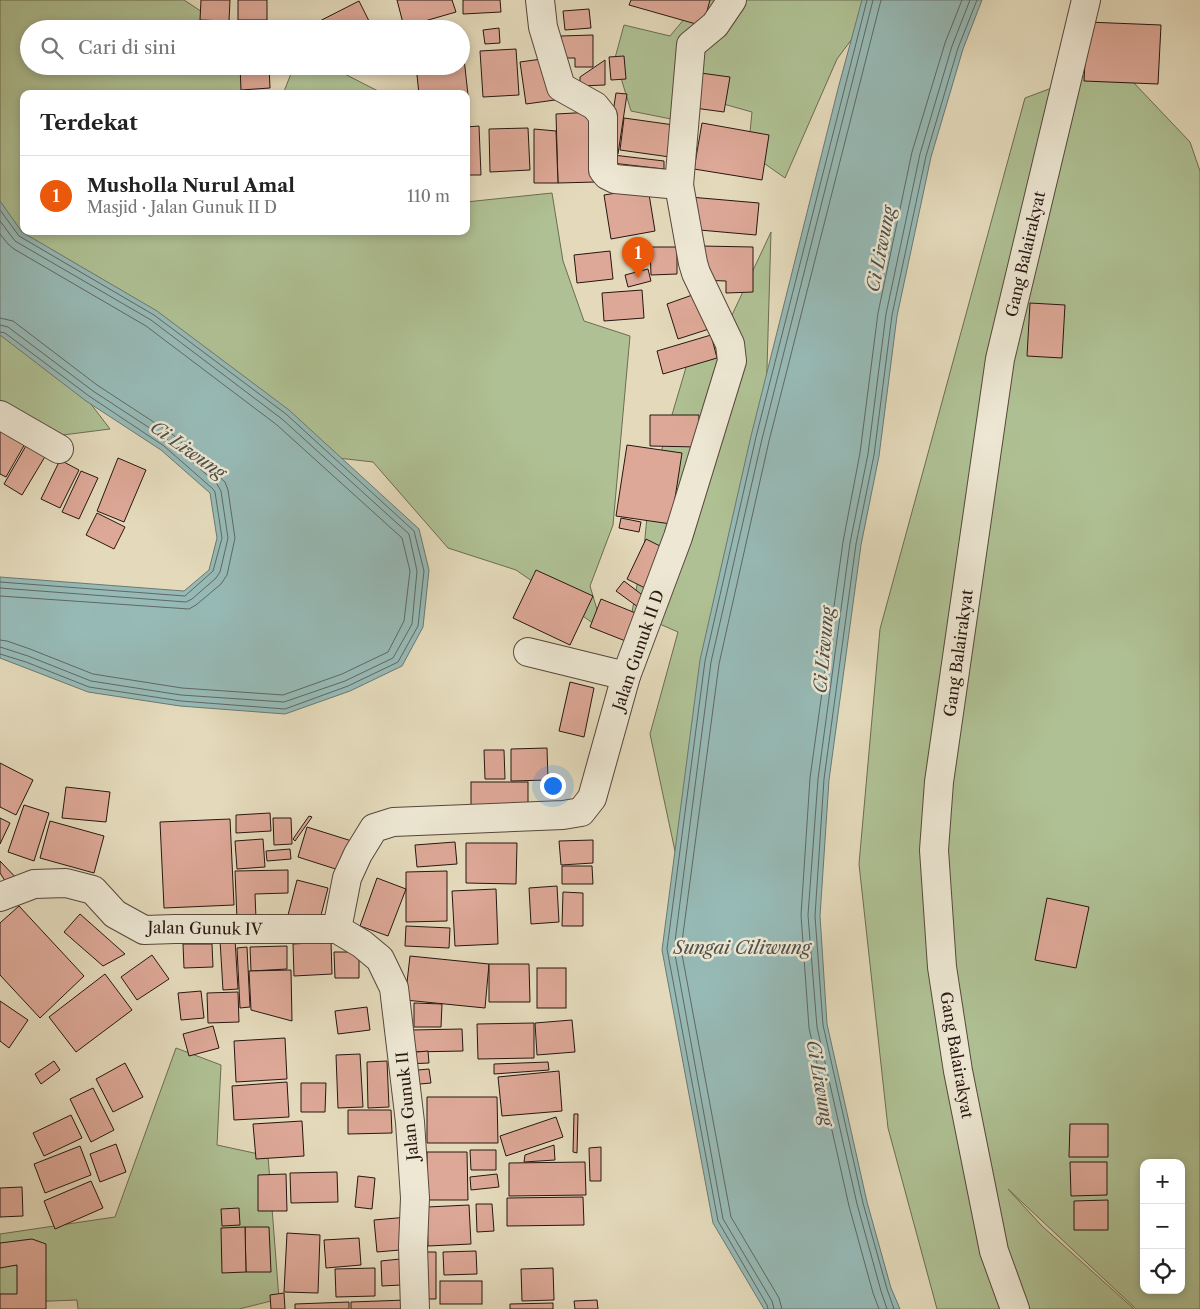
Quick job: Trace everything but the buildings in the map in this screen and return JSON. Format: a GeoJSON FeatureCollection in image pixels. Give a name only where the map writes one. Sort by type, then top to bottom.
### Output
{"type":"FeatureCollection","features":[{"type":"Feature","properties":{"kind":"street"},"geometry":{"type":"LineString","coordinates":[[540,0],[543,27],[561,87],[595,106],[603,116],[604,170],[607,175],[615,179],[679,185]]}},
{"type":"Feature","properties":{"kind":"street","name":"Jalan Gunuk II D"},"geometry":{"type":"LineString","coordinates":[[337,929],[347,878],[358,854],[374,828],[393,822],[581,812],[592,798],[626,676],[678,537],[732,361],[730,344],[692,263],[679,185],[691,44],[715,25],[732,0]]}},
{"type":"Feature","properties":{"kind":"street","name":"Gang Balairakyat"},"geometry":{"type":"LineString","coordinates":[[1015,1309],[994,1251],[958,1071],[942,967],[934,850],[939,782],[1000,360],[1086,0]]}},
{"type":"Feature","properties":{"kind":"street"},"geometry":{"type":"LineString","coordinates":[[0,415],[59,449]]}},
{"type":"Feature","properties":{"kind":"street"},"geometry":{"type":"LineString","coordinates":[[528,652],[626,676]]}},
{"type":"Feature","properties":{"kind":"street","name":"Jalan Gunuk IV"},"geometry":{"type":"LineString","coordinates":[[0,897],[34,884],[66,882],[93,890],[115,914],[144,930],[337,929]]}},
{"type":"Feature","properties":{"kind":"street","name":"Jalan Gunuk II"},"geometry":{"type":"LineString","coordinates":[[337,929],[362,944],[380,960],[394,988],[410,1122],[414,1188],[413,1254],[415,1309]]}},
{"type":"Feature","properties":{"kind":"green space"},"geometry":{"type":"Polygon","coordinates":[[[0,0],[184,0],[214,20],[20,20],[20,75],[244,75],[248,90],[20,90],[20,235],[470,235],[470,202],[552,193],[563,261],[584,321],[630,336],[613,525],[590,586],[603,630],[516,570],[448,548],[373,462],[338,458],[0,230],[0,0]]]}},
{"type":"Feature","properties":{"kind":"green space"},"geometry":{"type":"Polygon","coordinates":[[[700,0],[885,0],[860,28],[837,59],[785,178],[748,152],[752,112],[688,94],[676,120],[631,111],[615,58],[624,25],[670,36],[700,0]]]}},
{"type":"Feature","properties":{"kind":"green space"},"geometry":{"type":"Polygon","coordinates":[[[1116,64],[1190,142],[1200,171],[1200,1309],[1136,1309],[1008,1189],[1042,1226],[1134,1309],[937,1309],[888,1128],[859,864],[880,629],[1025,98],[1116,64]]]}},
{"type":"Feature","properties":{"kind":"green space"},"geometry":{"type":"Polygon","coordinates":[[[290,75],[347,75],[376,90],[285,90],[290,75]]]}},
{"type":"Feature","properties":{"kind":"green space"},"geometry":{"type":"Polygon","coordinates":[[[771,232],[766,402],[691,926],[650,734],[678,632],[632,612],[658,462],[690,354],[717,347],[771,232]]]}},
{"type":"Feature","properties":{"kind":"green space"},"geometry":{"type":"Polygon","coordinates":[[[0,314],[84,395],[110,429],[55,436],[0,400],[0,314]]]}},
{"type":"Feature","properties":{"kind":"green space"},"geometry":{"type":"Polygon","coordinates":[[[176,1048],[221,1065],[217,1145],[268,1156],[279,1299],[239,1309],[78,1309],[77,1300],[0,1303],[0,1234],[115,1217],[176,1048]]]}},
{"type":"Feature","properties":{"kind":"water","name":"Sungai Ciliwung"},"geometry":{"type":"Polygon","coordinates":[[[862,0],[982,0],[963,49],[931,157],[897,316],[879,456],[861,545],[829,780],[820,916],[827,1024],[867,1202],[891,1288],[900,1309],[764,1309],[713,1223],[662,950],[700,660],[751,436],[862,0]]]}},
{"type":"Feature","properties":{"kind":"water","name":"Ci Liwung"},"geometry":{"type":"Polygon","coordinates":[[[0,201],[20,229],[20,235],[27,235],[157,311],[289,410],[419,529],[429,570],[423,627],[402,666],[350,691],[285,714],[180,706],[88,692],[0,658],[0,577],[184,591],[209,570],[217,538],[210,493],[161,450],[86,401],[0,335],[0,201]]]}},
{"type":"Feature","properties":{"kind":"place","name":"Musholla Nurul Amal"},"geometry":{"type":"Point","coordinates":[638,278]}}]}
